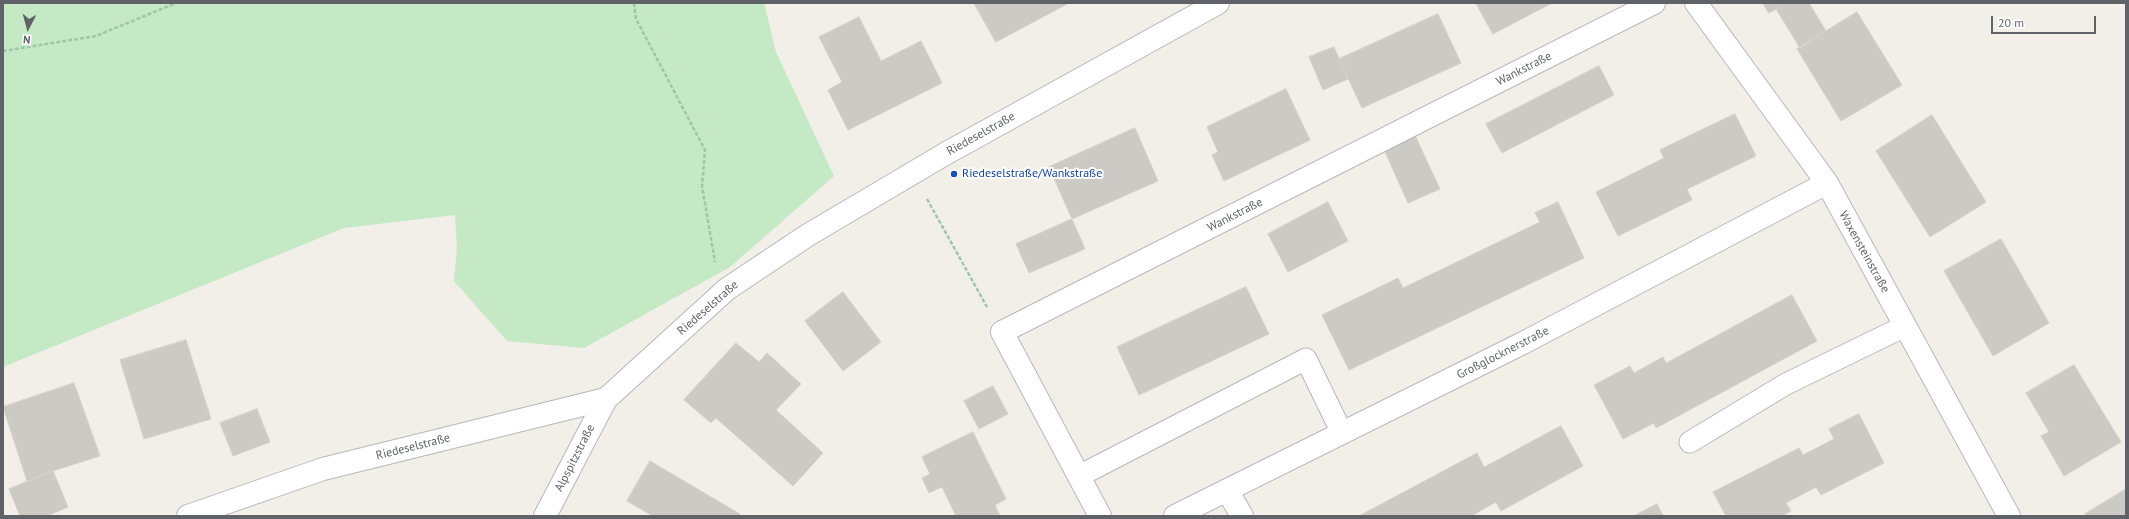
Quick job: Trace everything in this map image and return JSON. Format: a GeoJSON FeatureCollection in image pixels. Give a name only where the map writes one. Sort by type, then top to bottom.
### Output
{"type":"FeatureCollection","features":[{"type":"Feature","properties":{"kind":"street","name":"Riedeselstraße"},"geometry":{"type":"LineString","coordinates":[[188,516],[323,469],[606,400],[727,290],[808,235],[913,173],[1218,3]]}},
{"type":"Feature","properties":{"kind":"street","name":"Wankstraße"},"geometry":{"type":"LineString","coordinates":[[1002,332],[1654,3]]}},
{"type":"Feature","properties":{"kind":"street","name":"Waxensteinstraße"},"geometry":{"type":"LineString","coordinates":[[1696,3],[1827,183],[2009,516]]}},
{"type":"Feature","properties":{"kind":"street","name":"Großglocknerstraße"},"geometry":{"type":"LineString","coordinates":[[1175,516],[1523,343],[1827,183]]}},
{"type":"Feature","properties":{"kind":"street"},"geometry":{"type":"LineString","coordinates":[[1002,332],[1100,516]]}},
{"type":"Feature","properties":{"kind":"street","name":"Alpspitzstraße"},"geometry":{"type":"LineString","coordinates":[[545,516],[606,400]]}},
{"type":"Feature","properties":{"kind":"street"},"geometry":{"type":"LineString","coordinates":[[1228,490],[1242,516]]}},
{"type":"Feature","properties":{"kind":"lane"},"geometry":{"type":"LineString","coordinates":[[1690,442],[1786,384],[1905,326]]}},
{"type":"Feature","properties":{"kind":"lane"},"geometry":{"type":"LineString","coordinates":[[1079,476],[1306,359],[1342,433]]}},
{"type":"Feature","properties":{"kind":"path"},"geometry":{"type":"LineString","coordinates":[[3,51],[96,36],[176,3]]}},
{"type":"Feature","properties":{"kind":"path"},"geometry":{"type":"LineString","coordinates":[[634,3],[636,19],[705,150],[702,186],[717,274],[727,290]]}},
{"type":"Feature","properties":{"kind":"path"},"geometry":{"type":"LineString","coordinates":[[913,173],[1002,332]]}},
{"type":"Feature","properties":{"kind":"green space"},"geometry":{"type":"Polygon","coordinates":[[[3,3],[764,3],[776,52],[834,176],[730,267],[584,348],[507,341],[454,281],[457,247],[455,215],[344,228],[3,367],[3,3]]]}},
{"type":"Feature","properties":{"kind":"building"},"geometry":{"type":"Polygon","coordinates":[[[974,3],[1069,3],[996,42],[974,3]]]}},
{"type":"Feature","properties":{"kind":"building"},"geometry":{"type":"Polygon","coordinates":[[[1476,3],[1552,3],[1493,34],[1476,3]]]}},
{"type":"Feature","properties":{"kind":"building"},"geometry":{"type":"Polygon","coordinates":[[[1763,3],[1787,3],[1769,13],[1763,3]]]}},
{"type":"Feature","properties":{"kind":"building"},"geometry":{"type":"Polygon","coordinates":[[[1787,3],[1809,3],[1826,31],[1800,48],[1776,9],[1787,3]]]}},
{"type":"Feature","properties":{"kind":"building"},"geometry":{"type":"Polygon","coordinates":[[[1857,12],[1902,85],[1841,121],[1797,49],[1857,12]]]}},
{"type":"Feature","properties":{"kind":"building"},"geometry":{"type":"Polygon","coordinates":[[[1438,14],[1461,63],[1362,108],[1339,59],[1438,14]]]}},
{"type":"Feature","properties":{"kind":"building"},"geometry":{"type":"Polygon","coordinates":[[[859,17],[881,61],[921,41],[942,83],[848,130],[828,90],[842,82],[819,37],[859,17]]]}},
{"type":"Feature","properties":{"kind":"building"},"geometry":{"type":"Polygon","coordinates":[[[1334,47],[1348,79],[1323,90],[1309,57],[1334,47]]]}},
{"type":"Feature","properties":{"kind":"building"},"geometry":{"type":"Polygon","coordinates":[[[1599,66],[1614,95],[1502,153],[1486,124],[1599,66]]]}},
{"type":"Feature","properties":{"kind":"building"},"geometry":{"type":"Polygon","coordinates":[[[1286,89],[1310,140],[1224,181],[1212,155],[1218,152],[1207,127],[1286,89]]]}},
{"type":"Feature","properties":{"kind":"building"},"geometry":{"type":"Polygon","coordinates":[[[1735,114],[1756,156],[1687,189],[1692,200],[1618,236],[1596,192],[1664,158],[1660,150],[1735,114]]]}},
{"type":"Feature","properties":{"kind":"building"},"geometry":{"type":"Polygon","coordinates":[[[1932,115],[1986,202],[1930,237],[1876,151],[1932,115]]]}},
{"type":"Feature","properties":{"kind":"building"},"geometry":{"type":"Polygon","coordinates":[[[1135,128],[1158,181],[1072,219],[1049,167],[1135,128]]]}},
{"type":"Feature","properties":{"kind":"building"},"geometry":{"type":"Polygon","coordinates":[[[1412,129],[1440,189],[1408,203],[1381,143],[1412,129]]]}},
{"type":"Feature","properties":{"kind":"building"},"geometry":{"type":"Polygon","coordinates":[[[1328,202],[1348,241],[1288,272],[1268,234],[1328,202]]]}},
{"type":"Feature","properties":{"kind":"building"},"geometry":{"type":"Polygon","coordinates":[[[1558,202],[1584,258],[1349,370],[1322,315],[1398,278],[1403,288],[1540,222],[1535,213],[1558,202]]]}},
{"type":"Feature","properties":{"kind":"building"},"geometry":{"type":"Polygon","coordinates":[[[1072,219],[1085,249],[1029,273],[1016,244],[1072,219]]]}},
{"type":"Feature","properties":{"kind":"building"},"geometry":{"type":"Polygon","coordinates":[[[2001,239],[2049,323],[1993,356],[1944,271],[2001,239]]]}},
{"type":"Feature","properties":{"kind":"building"},"geometry":{"type":"Polygon","coordinates":[[[1246,287],[1269,334],[1139,395],[1117,347],[1246,287]]]}},
{"type":"Feature","properties":{"kind":"building"},"geometry":{"type":"Polygon","coordinates":[[[843,292],[881,342],[843,371],[805,321],[843,292]]]}},
{"type":"Feature","properties":{"kind":"building"},"geometry":{"type":"Polygon","coordinates":[[[1792,295],[1817,341],[1656,428],[1654,423],[1623,439],[1594,385],[1630,366],[1634,373],[1663,357],[1666,363],[1792,295]]]}},
{"type":"Feature","properties":{"kind":"building"},"geometry":{"type":"Polygon","coordinates":[[[186,340],[211,419],[144,439],[120,360],[186,340]]]}},
{"type":"Feature","properties":{"kind":"building"},"geometry":{"type":"Polygon","coordinates":[[[736,343],[759,362],[767,353],[801,384],[776,410],[823,453],[793,486],[716,418],[711,423],[684,400],[736,343]]]}},
{"type":"Feature","properties":{"kind":"building"},"geometry":{"type":"Polygon","coordinates":[[[2074,365],[2121,442],[2064,476],[2041,436],[2049,432],[2026,393],[2074,365]]]}},
{"type":"Feature","properties":{"kind":"building"},"geometry":{"type":"Polygon","coordinates":[[[74,383],[100,456],[27,481],[3,407],[74,383]]]}},
{"type":"Feature","properties":{"kind":"building"},"geometry":{"type":"Polygon","coordinates":[[[993,386],[1008,414],[979,429],[964,401],[993,386]]]}},
{"type":"Feature","properties":{"kind":"building"},"geometry":{"type":"Polygon","coordinates":[[[257,409],[270,442],[233,456],[220,423],[257,409]]]}},
{"type":"Feature","properties":{"kind":"building"},"geometry":{"type":"Polygon","coordinates":[[[1859,414],[1884,463],[1821,495],[1816,487],[1786,503],[1791,511],[1782,516],[1726,516],[1713,492],[1799,448],[1803,455],[1834,439],[1829,429],[1859,414]]]}},
{"type":"Feature","properties":{"kind":"building"},"geometry":{"type":"Polygon","coordinates":[[[1561,426],[1583,466],[1501,511],[1496,502],[1471,516],[1359,516],[1477,453],[1484,467],[1561,426]]]}},
{"type":"Feature","properties":{"kind":"building"},"geometry":{"type":"Polygon","coordinates":[[[973,432],[1006,499],[995,505],[1000,516],[956,516],[942,487],[929,493],[922,478],[930,474],[922,457],[973,432]]]}},
{"type":"Feature","properties":{"kind":"building"},"geometry":{"type":"Polygon","coordinates":[[[650,461],[740,514],[739,516],[653,516],[627,501],[650,461]]]}},
{"type":"Feature","properties":{"kind":"building"},"geometry":{"type":"Polygon","coordinates":[[[53,471],[68,507],[47,516],[20,516],[9,489],[53,471]]]}},
{"type":"Feature","properties":{"kind":"building"},"geometry":{"type":"Polygon","coordinates":[[[2126,489],[2126,516],[2087,516],[2085,514],[2126,489]]]}},
{"type":"Feature","properties":{"kind":"building"},"geometry":{"type":"Polygon","coordinates":[[[1657,504],[1663,516],[1634,516],[1657,504]]]}},
{"type":"Feature","properties":{"kind":"place","name":"Riedeselstraße/Wankstraße"},"geometry":{"type":"Point","coordinates":[954,174]}}]}
